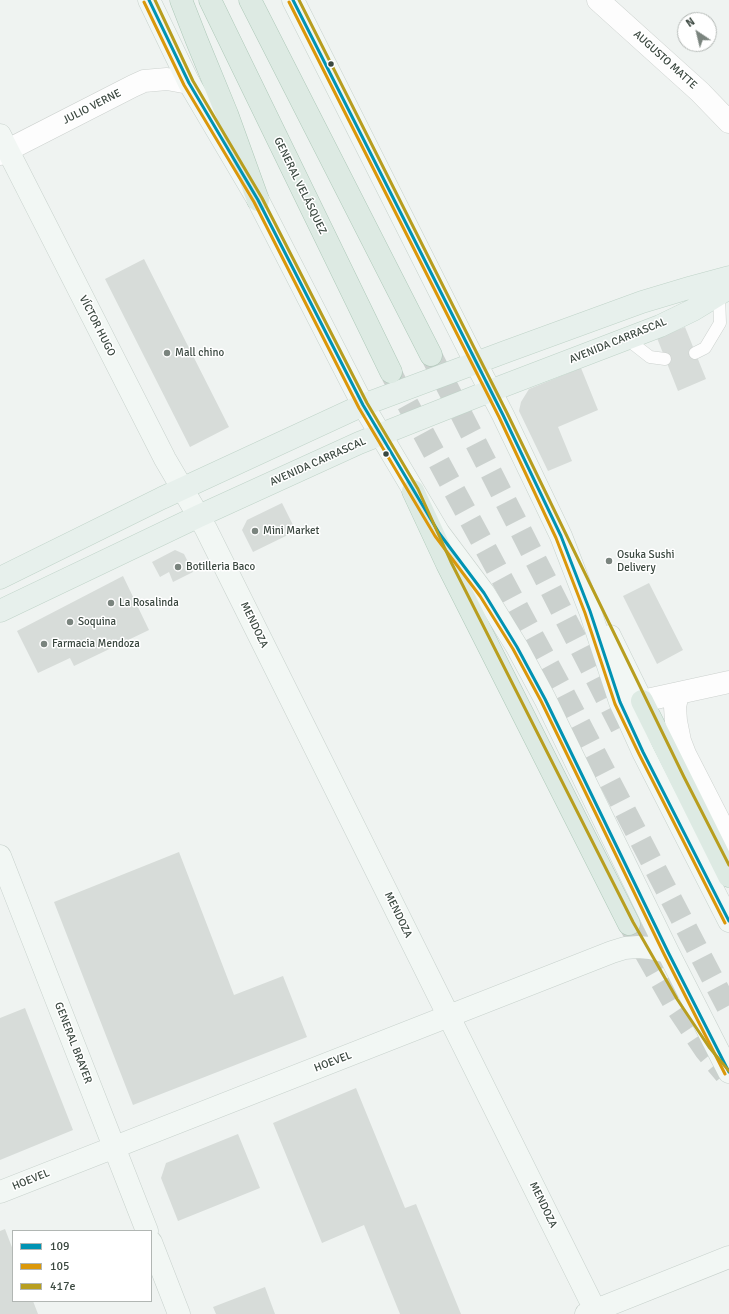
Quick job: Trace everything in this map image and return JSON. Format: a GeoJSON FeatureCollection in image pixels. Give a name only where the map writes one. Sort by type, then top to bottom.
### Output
{"type":"FeatureCollection","features":[{"type":"Feature","properties":{"kind":"highway"},"geometry":{"type":"LineString","coordinates":[[181,0],[227,114],[258,200]]}},
{"type":"Feature","properties":{"kind":"highway","name":"GENERAL VELÁSQUEZ"},"geometry":{"type":"LineString","coordinates":[[210,0],[391,372]]}},
{"type":"Feature","properties":{"kind":"highway"},"geometry":{"type":"LineString","coordinates":[[250,0],[431,355]]}},
{"type":"Feature","properties":{"kind":"highway"},"geometry":{"type":"LineString","coordinates":[[413,491],[447,564],[630,924]]}},
{"type":"Feature","properties":{"kind":"highway"},"geometry":{"type":"LineString","coordinates":[[642,701],[729,876]]}},
{"type":"Feature","properties":{"kind":"main road"},"geometry":{"type":"LineString","coordinates":[[0,578],[181,488],[363,405],[642,302],[692,287],[726,287]]}},
{"type":"Feature","properties":{"kind":"main road","name":"AVENIDA CARRASCAL"},"geometry":{"type":"LineString","coordinates":[[0,611],[199,516],[380,434],[660,326],[694,310],[726,287]]}},
{"type":"Feature","properties":{"kind":"street"},"geometry":{"type":"LineString","coordinates":[[148,0],[189,83],[258,200],[363,405],[413,491],[440,533],[484,593],[518,647],[545,699],[668,952],[729,1072]]}},
{"type":"Feature","properties":{"kind":"street"},"geometry":{"type":"LineString","coordinates":[[294,0],[490,391],[642,701],[729,682]]}},
{"type":"Feature","properties":{"kind":"street","name":"AUGUSTO MATTE"},"geometry":{"type":"LineString","coordinates":[[598,0],[700,92],[729,122]]}},
{"type":"Feature","properties":{"kind":"street","name":"JULIO VERNE"},"geometry":{"type":"LineString","coordinates":[[3,146],[144,81],[167,79],[189,83]]}},
{"type":"Feature","properties":{"kind":"street","name":"VÍCTOR HUGO"},"geometry":{"type":"LineString","coordinates":[[3,146],[165,459],[199,516]]}},
{"type":"Feature","properties":{"kind":"street","name":"MENDOZA"},"geometry":{"type":"LineString","coordinates":[[199,516],[449,1016],[593,1313]]}},
{"type":"Feature","properties":{"kind":"street"},"geometry":{"type":"LineString","coordinates":[[561,536],[590,611],[626,714],[643,752],[729,921]]}},
{"type":"Feature","properties":{"kind":"street"},"geometry":{"type":"LineString","coordinates":[[678,693],[675,707],[680,741],[729,840]]}},
{"type":"Feature","properties":{"kind":"street","name":"GENERAL BRAYER"},"geometry":{"type":"LineString","coordinates":[[0,856],[147,1230]]}},
{"type":"Feature","properties":{"kind":"street","name":"HOEVEL"},"geometry":{"type":"LineString","coordinates":[[0,1192],[618,950],[638,947],[668,952]]}},
{"type":"Feature","properties":{"kind":"street"},"geometry":{"type":"LineString","coordinates":[[152,1245],[179,1314]]}},
{"type":"Feature","properties":{"kind":"street"},"geometry":{"type":"LineString","coordinates":[[593,1313],[729,1257]]}},
{"type":"Feature","properties":{"kind":"lane"},"geometry":{"type":"LineString","coordinates":[[695,353],[705,348],[720,323],[726,287]]}},
{"type":"Feature","properties":{"kind":"lane"},"geometry":{"type":"LineString","coordinates":[[627,339],[650,358],[665,359]]}},
{"type":"Feature","properties":{"kind":"building","name":"Mall chino"},"geometry":{"type":"Polygon","coordinates":[[[144,259],[229,427],[190,447],[105,279],[144,259]]]}},
{"type":"Feature","properties":{"kind":"building"},"geometry":{"type":"Polygon","coordinates":[[[685,327],[706,379],[678,391],[657,338],[685,327]]]}},
{"type":"Feature","properties":{"kind":"building"},"geometry":{"type":"Polygon","coordinates":[[[581,368],[598,410],[558,427],[572,461],[548,471],[519,411],[521,402],[529,389],[581,368]]]}},
{"type":"Feature","properties":{"kind":"building"},"geometry":{"type":"Polygon","coordinates":[[[282,503],[296,531],[253,552],[242,530],[247,520],[282,503]]]}},
{"type":"Feature","properties":{"kind":"building"},"geometry":{"type":"Polygon","coordinates":[[[175,550],[184,554],[193,572],[173,582],[169,572],[160,577],[152,562],[175,550]]]}},
{"type":"Feature","properties":{"kind":"building"},"geometry":{"type":"Polygon","coordinates":[[[123,576],[149,630],[74,666],[70,658],[38,673],[17,631],[123,576]]]}},
{"type":"Feature","properties":{"kind":"building"},"geometry":{"type":"Polygon","coordinates":[[[649,583],[683,650],[657,664],[623,596],[649,583]]]}},
{"type":"Feature","properties":{"kind":"building"},"geometry":{"type":"Polygon","coordinates":[[[179,852],[234,995],[283,976],[307,1037],[133,1105],[54,902],[179,852]]]}},
{"type":"Feature","properties":{"kind":"building"},"geometry":{"type":"Polygon","coordinates":[[[25,1008],[73,1130],[0,1160],[0,1018],[25,1008]]]}},
{"type":"Feature","properties":{"kind":"building"},"geometry":{"type":"Polygon","coordinates":[[[356,1088],[405,1208],[416,1204],[461,1314],[400,1314],[364,1225],[322,1243],[273,1123],[356,1088]]]}},
{"type":"Feature","properties":{"kind":"building"},"geometry":{"type":"Polygon","coordinates":[[[238,1134],[260,1188],[178,1221],[161,1178],[166,1163],[238,1134]]]}},
{"type":"Feature","properties":{"kind":"building"},"geometry":{"type":"Polygon","coordinates":[[[5,1229],[12,1247],[12,1302],[33,1302],[38,1314],[0,1314],[0,1231],[5,1229]]]}},
{"type":"Feature","properties":{"kind":"building"},"geometry":{"type":"Polygon","coordinates":[[[265,1287],[275,1314],[216,1314],[213,1307],[265,1287]]]}},
{"type":"Feature","properties":{"kind":"tunnel"},"geometry":{"type":"LineString","coordinates":[[431,355],[623,731]]}},
{"type":"Feature","properties":{"kind":"tunnel"},"geometry":{"type":"LineString","coordinates":[[392,375],[562,690],[729,1010]]}},
{"type":"Feature","properties":{"kind":"tunnel"},"geometry":{"type":"LineString","coordinates":[[629,924],[673,1002],[705,1050],[725,1074]]}},
{"type":"Feature","properties":{"kind":"transit line","name":"109"},"geometry":{"type":"LineString","coordinates":[[149,0],[189,83],[258,200],[363,405],[439,533],[484,593],[517,647],[545,699],[668,952],[729,1072]]}},
{"type":"Feature","properties":{"kind":"transit line","name":"417e"},"geometry":{"type":"LineString","coordinates":[[155,0],[193,81],[262,198],[367,403],[418,489],[451,562],[633,922],[677,999],[709,1047],[729,1071]]}},
{"type":"Feature","properties":{"kind":"transit line","name":"109"},"geometry":{"type":"LineString","coordinates":[[293,0],[503,415],[561,536],[590,611],[620,702],[643,752],[729,921]]}},
{"type":"Feature","properties":{"kind":"transit line","name":"417e"},"geometry":{"type":"LineString","coordinates":[[299,0],[507,413],[684,777],[729,865]]}},
{"type":"Feature","properties":{"kind":"transit line","name":"105"},"geometry":{"type":"LineString","coordinates":[[144,2],[184,85],[254,202],[359,408],[435,536],[480,596],[513,649],[541,701],[664,954],[725,1074]]}},
{"type":"Feature","properties":{"kind":"transit line","name":"105"},"geometry":{"type":"LineString","coordinates":[[289,2],[499,417],[556,538],[585,613],[615,704],[725,923]]}},
{"type":"Feature","properties":{"kind":"place","name":"Mall chino"},"geometry":{"type":"Point","coordinates":[167,353]}},
{"type":"Feature","properties":{"kind":"place","name":"Mini Market"},"geometry":{"type":"Point","coordinates":[255,531]}},
{"type":"Feature","properties":{"kind":"place","name":"Osuka Sushi Delivery"},"geometry":{"type":"Point","coordinates":[609,561]}},
{"type":"Feature","properties":{"kind":"place","name":"Botilleria Baco"},"geometry":{"type":"Point","coordinates":[178,567]}},
{"type":"Feature","properties":{"kind":"place","name":"La Rosalinda"},"geometry":{"type":"Point","coordinates":[111,603]}},
{"type":"Feature","properties":{"kind":"place","name":"Soquina"},"geometry":{"type":"Point","coordinates":[70,622]}},
{"type":"Feature","properties":{"kind":"place","name":"Farmacia Mendoza"},"geometry":{"type":"Point","coordinates":[44,644]}}]}
